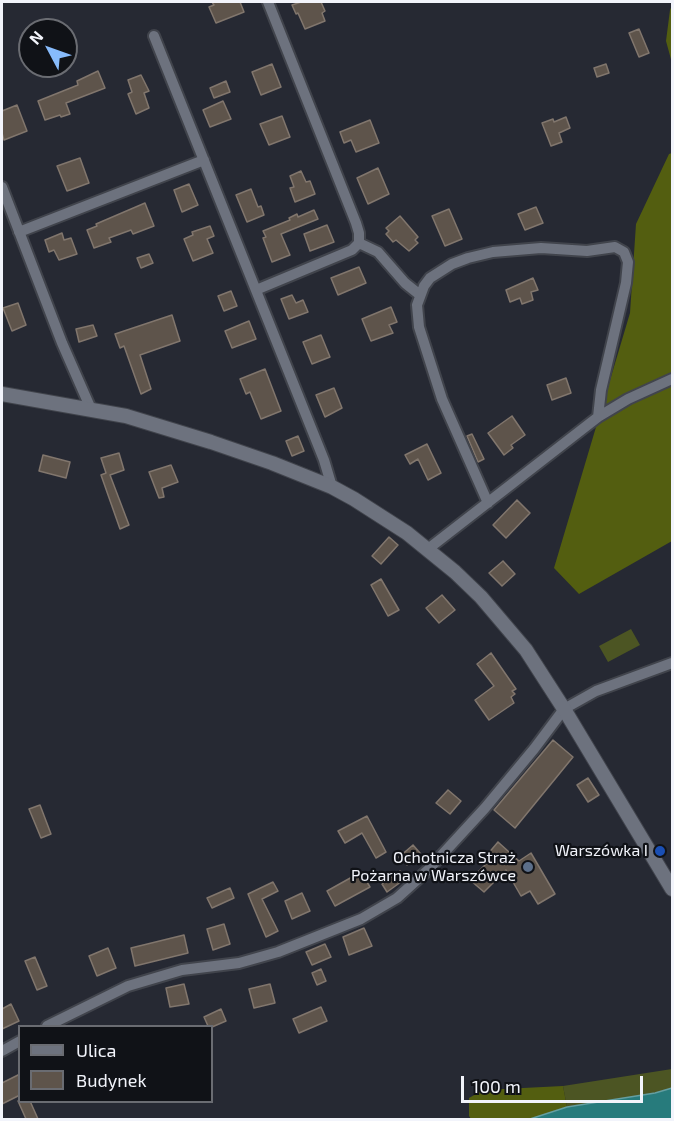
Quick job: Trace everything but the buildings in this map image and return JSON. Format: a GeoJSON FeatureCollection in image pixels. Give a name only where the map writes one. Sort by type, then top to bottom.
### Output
{"type":"FeatureCollection","features":[{"type":"Feature","properties":{"kind":"street"},"geometry":{"type":"LineString","coordinates":[[256,290],[352,250],[359,243],[356,223],[268,2]]}},
{"type":"Feature","properties":{"kind":"street"},"geometry":{"type":"LineString","coordinates":[[154,36],[324,460],[332,487]]}},
{"type":"Feature","properties":{"kind":"street"},"geometry":{"type":"LineString","coordinates":[[19,232],[204,160]]}},
{"type":"Feature","properties":{"kind":"street"},"geometry":{"type":"LineString","coordinates":[[2,187],[68,360],[91,409]]}},
{"type":"Feature","properties":{"kind":"street"},"geometry":{"type":"LineString","coordinates":[[359,243],[378,252],[405,283],[420,295]]}},
{"type":"Feature","properties":{"kind":"street"},"geometry":{"type":"LineString","coordinates":[[488,503],[453,426],[419,327],[417,305],[420,295],[424,286],[438,272],[452,264],[480,254],[528,248],[587,251],[609,247],[620,249],[627,257],[627,272],[601,390],[598,417]]}},
{"type":"Feature","properties":{"kind":"street"},"geometry":{"type":"LineString","coordinates":[[428,549],[598,417],[628,399],[672,380]]}},
{"type":"Feature","properties":{"kind":"street"},"geometry":{"type":"LineString","coordinates":[[2,394],[136,419],[272,463],[332,487],[381,516],[428,549],[482,597],[526,651],[564,709],[672,890]]}},
{"type":"Feature","properties":{"kind":"street"},"geometry":{"type":"LineString","coordinates":[[49,1025],[128,986],[183,970],[239,963],[278,952],[361,919],[397,898],[428,870],[485,808],[564,709],[596,691],[672,663]]}},
{"type":"Feature","properties":{"kind":"street"},"geometry":{"type":"LineString","coordinates":[[2,1051],[18,1042]]}},
{"type":"Feature","properties":{"kind":"shaded area"},"geometry":{"type":"Polygon","coordinates":[[[631,629],[640,645],[608,662],[599,646],[631,629]]]}},
{"type":"Feature","properties":{"kind":"shaded area"},"geometry":{"type":"Polygon","coordinates":[[[672,1069],[672,1088],[655,1093],[567,1107],[563,1086],[672,1069]]]}},
{"type":"Feature","properties":{"kind":"shaded area"},"geometry":{"type":"Polygon","coordinates":[[[672,1088],[672,1119],[530,1119],[567,1107],[655,1093],[672,1088]]]}},
{"type":"Feature","properties":{"kind":"green space"},"geometry":{"type":"Polygon","coordinates":[[[672,5],[672,63],[666,41],[672,5]]]}},
{"type":"Feature","properties":{"kind":"green space"},"geometry":{"type":"Polygon","coordinates":[[[672,153],[672,541],[579,594],[554,568],[630,313],[636,224],[669,154],[672,153]]]}},
{"type":"Feature","properties":{"kind":"green space"},"geometry":{"type":"Polygon","coordinates":[[[563,1086],[567,1107],[530,1119],[471,1119],[469,1116],[469,1098],[483,1090],[563,1086]]]}},
{"type":"Feature","properties":{"kind":"place","name":"Warszówka I"},"geometry":{"type":"Point","coordinates":[660,851]}},
{"type":"Feature","properties":{"kind":"place","name":"Ochotnicza Straż Pożarna w Warszówce"},"geometry":{"type":"Point","coordinates":[528,867]}}]}
